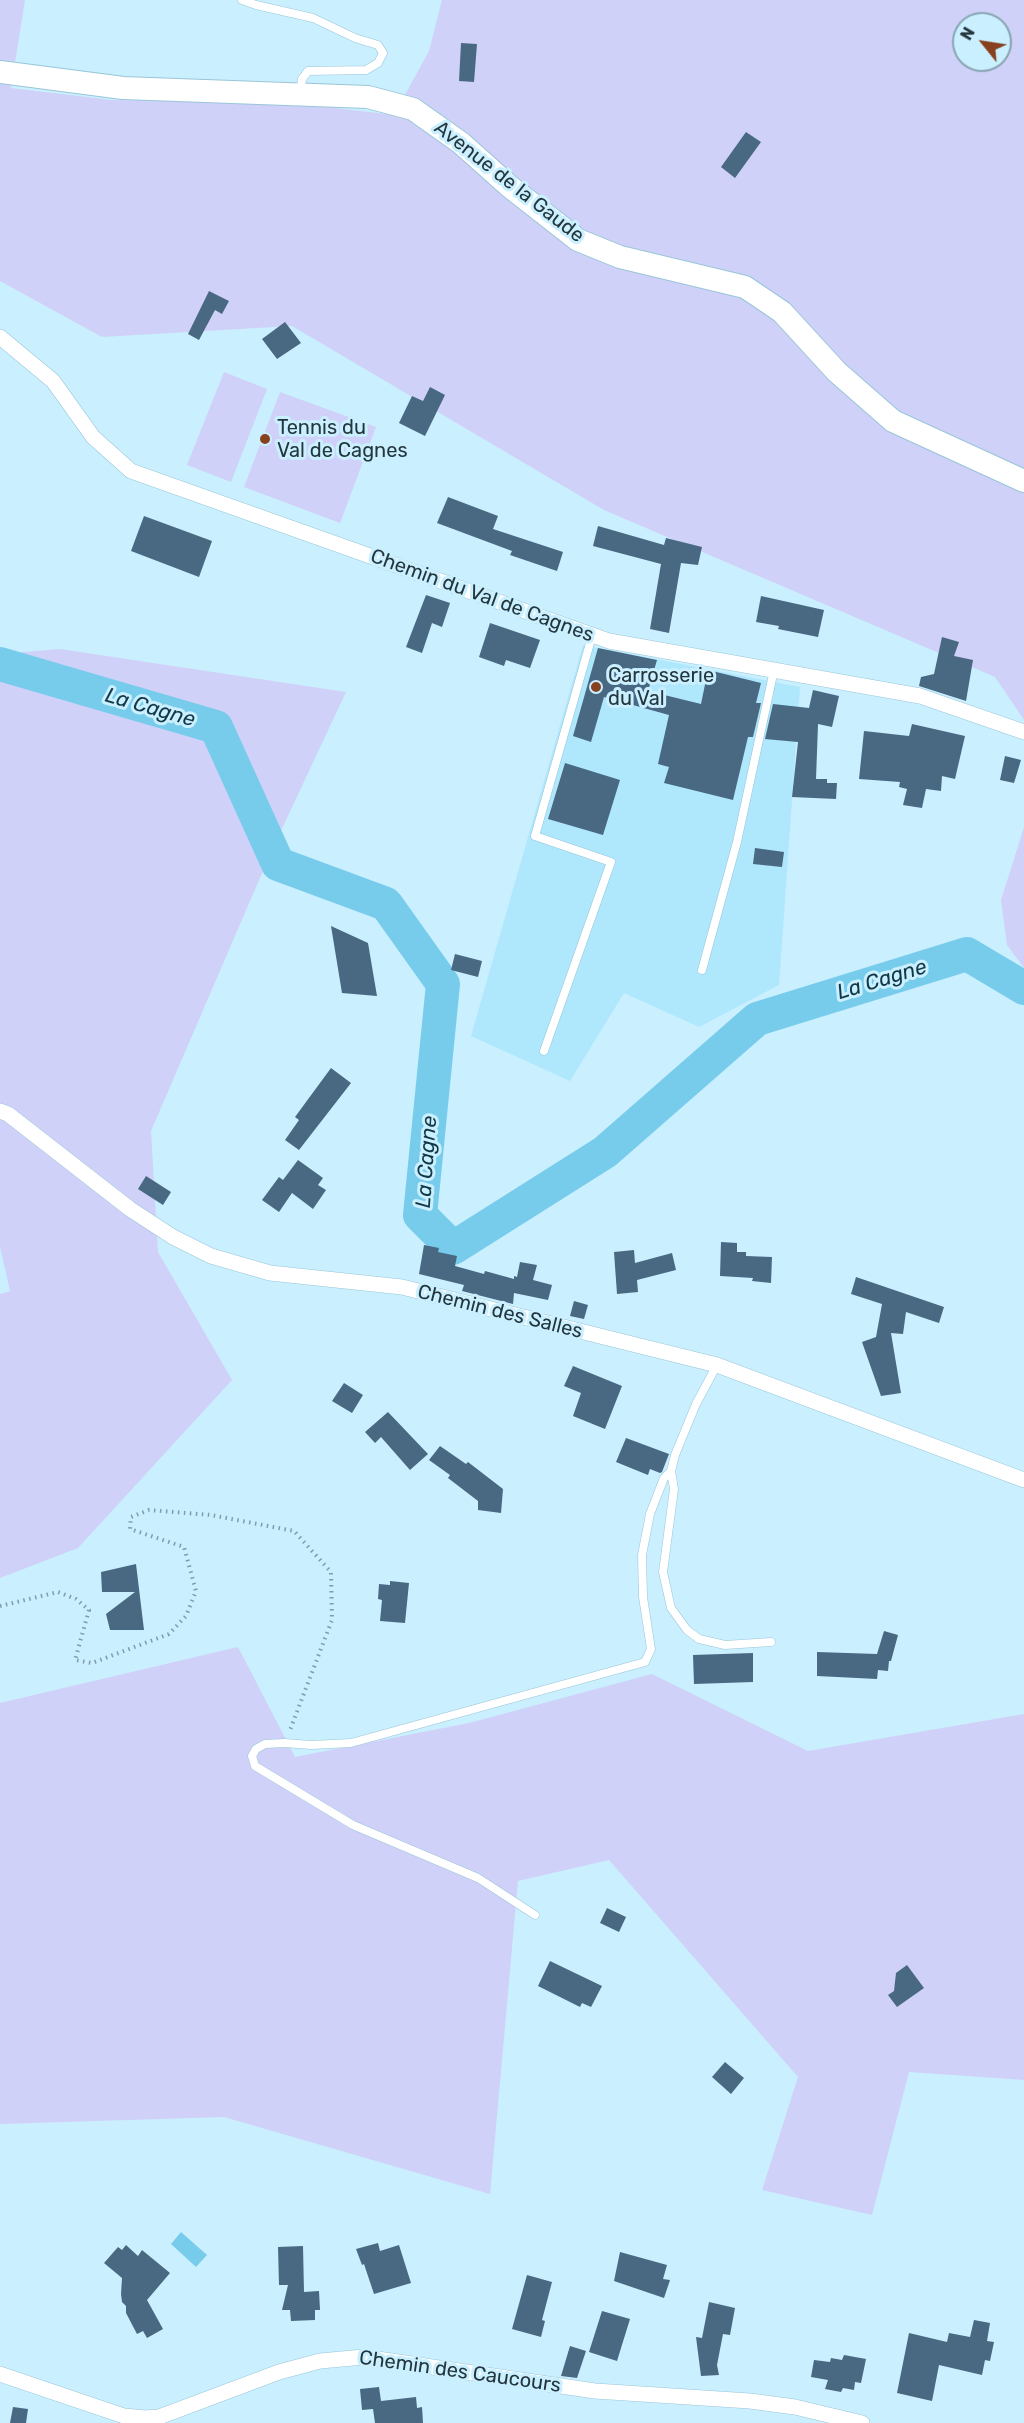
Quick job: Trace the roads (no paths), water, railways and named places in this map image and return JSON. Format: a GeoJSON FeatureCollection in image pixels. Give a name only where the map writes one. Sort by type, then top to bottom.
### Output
{"type":"FeatureCollection","features":[{"type":"Feature","properties":{"kind":"street","name":"Avenue de la Gaude"},"geometry":{"type":"LineString","coordinates":[[0,72],[123,88],[368,97],[413,109],[461,143],[509,186],[578,240],[620,257],[745,287],[782,312],[837,372],[893,421],[1024,481]]}},
{"type":"Feature","properties":{"kind":"street","name":"Chemin du Val de Cagnes"},"geometry":{"type":"LineString","coordinates":[[0,337],[53,381],[93,437],[131,471],[609,641],[920,696],[1024,732]]}},
{"type":"Feature","properties":{"kind":"street","name":"Chemin des Salles"},"geometry":{"type":"LineString","coordinates":[[0,1111],[8,1114],[130,1209],[173,1237],[211,1256],[270,1273],[402,1287],[717,1365],[1024,1480]]}},
{"type":"Feature","properties":{"kind":"street","name":"Chemin des Caucours"},"geometry":{"type":"LineString","coordinates":[[0,2374],[124,2416],[145,2418],[159,2417],[279,2372],[320,2361],[364,2357],[594,2391],[750,2401],[795,2407],[862,2423]]}},
{"type":"Feature","properties":{"kind":"lane"},"geometry":{"type":"LineString","coordinates":[[242,0],[313,18],[355,38],[378,45],[383,53],[378,63],[366,70],[308,71],[302,80],[299,95]]}},
{"type":"Feature","properties":{"kind":"lane"},"geometry":{"type":"LineString","coordinates":[[544,1052],[611,862],[535,836],[592,636]]}},
{"type":"Feature","properties":{"kind":"lane"},"geometry":{"type":"LineString","coordinates":[[702,970],[736,842],[774,670]]}},
{"type":"Feature","properties":{"kind":"lane"},"geometry":{"type":"LineString","coordinates":[[717,1365],[696,1404],[675,1455],[671,1471],[674,1489],[663,1572],[671,1608],[687,1630],[699,1639],[725,1645],[771,1642]]}},
{"type":"Feature","properties":{"kind":"lane"},"geometry":{"type":"LineString","coordinates":[[535,1915],[478,1878],[353,1825],[255,1766],[252,1756],[256,1749],[265,1744],[351,1743],[645,1662],[651,1649],[643,1597],[642,1555],[650,1514],[664,1478],[671,1471]]}},
{"type":"Feature","properties":{"kind":"waterway","name":"La Cagne"},"geometry":{"type":"LineString","coordinates":[[0,664],[216,727],[278,864],[386,904],[443,984],[420,1215],[453,1248],[605,1152],[757,1019],[967,954],[1024,988]]}},
{"type":"Feature","properties":{"kind":"place","name":"Tennis du Val de Cagnes"},"geometry":{"type":"Point","coordinates":[265,439]}},
{"type":"Feature","properties":{"kind":"place","name":"Carrosserie du Val"},"geometry":{"type":"Point","coordinates":[596,687]}}]}
